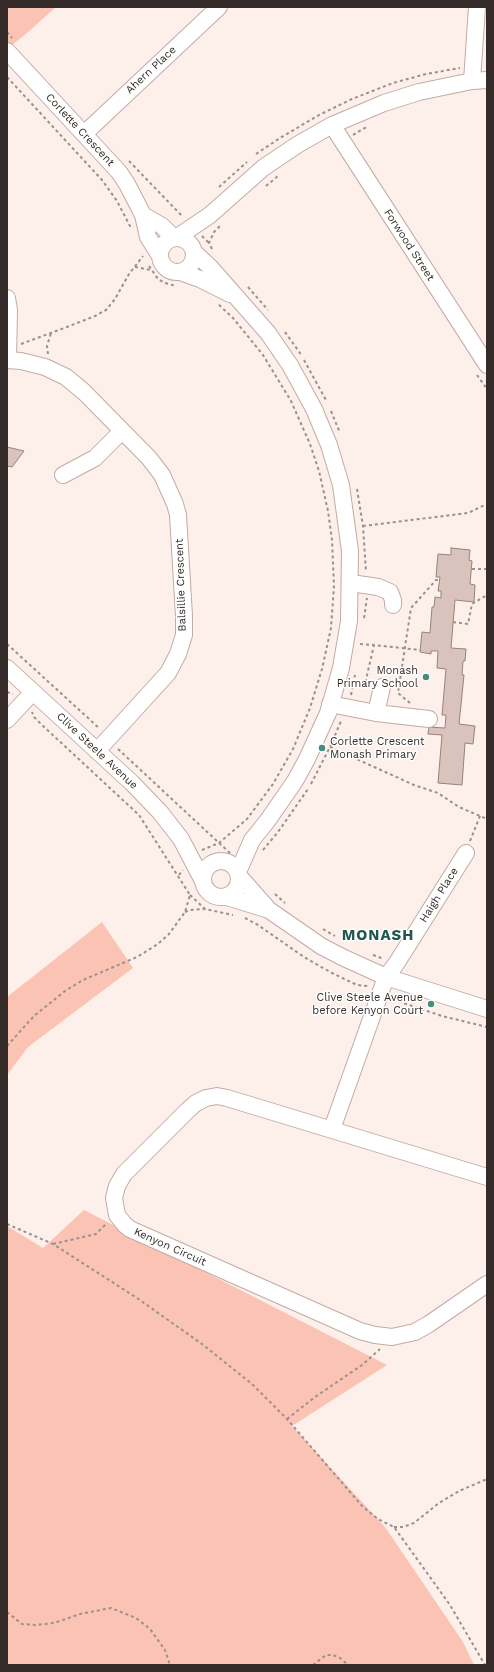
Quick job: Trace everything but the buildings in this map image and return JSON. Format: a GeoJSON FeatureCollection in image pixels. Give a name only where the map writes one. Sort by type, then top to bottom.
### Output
{"type":"FeatureCollection","features":[{"type":"Feature","properties":{"kind":"street","name":"Ahern Place"},"geometry":{"type":"LineString","coordinates":[[84,134],[219,7]]}},
{"type":"Feature","properties":{"kind":"street"},"geometry":{"type":"LineString","coordinates":[[152,256],[163,244],[210,215],[263,168],[332,124],[419,92],[480,80],[477,7]]}},
{"type":"Feature","properties":{"kind":"street","name":"Corlette Crescent"},"geometry":{"type":"LineString","coordinates":[[7,51],[119,172],[127,184],[143,216],[152,256],[161,261],[166,269],[171,271],[178,279]]}},
{"type":"Feature","properties":{"kind":"street","name":"Forwood Street"},"geometry":{"type":"LineString","coordinates":[[332,124],[487,365]]}},
{"type":"Feature","properties":{"kind":"street"},"geometry":{"type":"LineString","coordinates":[[178,279],[194,260],[194,250],[210,215]]}},
{"type":"Feature","properties":{"kind":"street"},"geometry":{"type":"LineString","coordinates":[[143,216],[162,226],[175,238],[186,241],[262,325],[281,351],[314,409],[329,445],[340,485],[348,528],[351,583],[349,621],[341,668],[330,704],[307,759],[295,780],[268,820],[252,840],[238,874],[238,886],[236,890],[227,896]]}},
{"type":"Feature","properties":{"kind":"street"},"geometry":{"type":"LineString","coordinates":[[178,279],[200,279],[236,297]]}},
{"type":"Feature","properties":{"kind":"street"},"geometry":{"type":"LineString","coordinates":[[7,298],[9,310],[8,356]]}},
{"type":"Feature","properties":{"kind":"street","name":"Balsillie Crescent"},"geometry":{"type":"LineString","coordinates":[[8,356],[45,367],[66,377],[84,392],[149,458],[162,474],[175,504],[178,515],[184,635],[178,654],[168,673],[97,751]]}},
{"type":"Feature","properties":{"kind":"street"},"geometry":{"type":"LineString","coordinates":[[64,475],[95,458],[122,431]]}},
{"type":"Feature","properties":{"kind":"street"},"geometry":{"type":"LineString","coordinates":[[351,583],[378,587],[390,592],[393,605]]}},
{"type":"Feature","properties":{"kind":"street","name":"Clive Steele Avenue"},"geometry":{"type":"LineString","coordinates":[[7,668],[147,798],[160,812],[181,839],[203,881]]}},
{"type":"Feature","properties":{"kind":"street"},"geometry":{"type":"LineString","coordinates":[[376,713],[382,687]]}},
{"type":"Feature","properties":{"kind":"street"},"geometry":{"type":"LineString","coordinates":[[7,720],[32,692]]}},
{"type":"Feature","properties":{"kind":"street"},"geometry":{"type":"LineString","coordinates":[[330,704],[376,713],[421,718]]}},
{"type":"Feature","properties":{"kind":"street","name":"Clive Steele Avenue"},"geometry":{"type":"LineString","coordinates":[[181,839],[198,854],[219,861]]}},
{"type":"Feature","properties":{"kind":"street"},"geometry":{"type":"LineString","coordinates":[[252,840],[219,861],[208,866],[205,871],[203,881],[207,891],[211,895],[216,897],[227,896],[269,910]]}},
{"type":"Feature","properties":{"kind":"street","name":"Haigh Place"},"geometry":{"type":"LineString","coordinates":[[386,977],[396,964],[466,854]]}},
{"type":"Feature","properties":{"kind":"street"},"geometry":{"type":"LineString","coordinates":[[219,861],[229,863],[269,910],[321,946],[386,977],[487,1009]]}},
{"type":"Feature","properties":{"kind":"street"},"geometry":{"type":"LineString","coordinates":[[332,1129],[386,977]]}},
{"type":"Feature","properties":{"kind":"street","name":"Kenyon Circuit"},"geometry":{"type":"LineString","coordinates":[[487,1177],[332,1129],[217,1096],[206,1098],[196,1103],[188,1110],[124,1174],[114,1198],[117,1215],[125,1226],[130,1229],[360,1330],[375,1335],[392,1336],[414,1332],[429,1324],[487,1284]]}},
{"type":"Feature","properties":{"kind":"path"},"geometry":{"type":"LineString","coordinates":[[7,77],[102,180],[117,201],[133,231]]}},
{"type":"Feature","properties":{"kind":"path"},"geometry":{"type":"LineString","coordinates":[[142,250],[152,256]]}},
{"type":"Feature","properties":{"kind":"path"},"geometry":{"type":"LineString","coordinates":[[8,356],[51,333],[96,316],[106,310],[115,299],[128,274],[135,267],[152,256]]}},
{"type":"Feature","properties":{"kind":"path"},"geometry":{"type":"LineString","coordinates":[[152,256],[152,270],[158,279],[165,283],[178,279]]}},
{"type":"Feature","properties":{"kind":"path"},"geometry":{"type":"LineString","coordinates":[[135,267],[152,270]]}},
{"type":"Feature","properties":{"kind":"path"},"geometry":{"type":"LineString","coordinates":[[203,848],[219,843],[247,820],[273,784],[293,749],[310,708],[322,669],[330,628],[334,586],[331,530],[319,471],[310,444],[291,401],[263,355],[233,318],[213,300]]}},
{"type":"Feature","properties":{"kind":"path"},"geometry":{"type":"LineString","coordinates":[[50,358],[47,346],[51,333]]}},
{"type":"Feature","properties":{"kind":"path"},"geometry":{"type":"LineString","coordinates":[[331,530],[468,513],[487,504]]}},
{"type":"Feature","properties":{"kind":"path"},"geometry":{"type":"LineString","coordinates":[[472,569],[487,569]]}},
{"type":"Feature","properties":{"kind":"path"},"geometry":{"type":"LineString","coordinates":[[421,718],[407,700],[398,693],[411,608],[436,580],[439,580]]}},
{"type":"Feature","properties":{"kind":"path"},"geometry":{"type":"LineString","coordinates":[[453,622],[468,624],[472,604],[487,595]]}},
{"type":"Feature","properties":{"kind":"path"},"geometry":{"type":"LineString","coordinates":[[7,644],[92,722],[102,735]]}},
{"type":"Feature","properties":{"kind":"path"},"geometry":{"type":"LineString","coordinates":[[360,644],[374,644],[420,650]]}},
{"type":"Feature","properties":{"kind":"path"},"geometry":{"type":"LineString","coordinates":[[374,644],[365,684],[382,687]]}},
{"type":"Feature","properties":{"kind":"path"},"geometry":{"type":"LineString","coordinates":[[30,708],[34,717],[42,725],[139,815],[190,895],[205,909]]}},
{"type":"Feature","properties":{"kind":"path"},"geometry":{"type":"LineString","coordinates":[[114,745],[219,843]]}},
{"type":"Feature","properties":{"kind":"path"},"geometry":{"type":"LineString","coordinates":[[330,747],[414,785],[438,793],[459,807],[487,819]]}},
{"type":"Feature","properties":{"kind":"path"},"geometry":{"type":"LineString","coordinates":[[466,854],[480,816]]}},
{"type":"Feature","properties":{"kind":"path"},"geometry":{"type":"LineString","coordinates":[[272,892],[289,906]]}},
{"type":"Feature","properties":{"kind":"path"},"geometry":{"type":"LineString","coordinates":[[7,1046],[34,1016],[65,991],[83,980],[136,957],[158,944],[169,934],[185,912],[190,895]]}},
{"type":"Feature","properties":{"kind":"path"},"geometry":{"type":"LineString","coordinates":[[185,912],[190,910],[205,909],[235,915]]}},
{"type":"Feature","properties":{"kind":"path"},"geometry":{"type":"LineString","coordinates":[[241,916],[258,925],[304,957],[326,970],[357,985],[370,986],[371,990]]}},
{"type":"Feature","properties":{"kind":"path"},"geometry":{"type":"LineString","coordinates":[[321,928],[336,937]]}},
{"type":"Feature","properties":{"kind":"path"},"geometry":{"type":"LineString","coordinates":[[368,952],[386,960]]}},
{"type":"Feature","properties":{"kind":"path"},"geometry":{"type":"LineString","coordinates":[[390,993],[396,1000],[403,1003],[455,1020],[487,1028]]}},
{"type":"Feature","properties":{"kind":"path"},"geometry":{"type":"LineString","coordinates":[[53,1244],[96,1234],[108,1222]]}},
{"type":"Feature","properties":{"kind":"path"},"geometry":{"type":"LineString","coordinates":[[7,1224],[53,1244],[137,1298],[202,1344],[252,1384],[287,1419],[363,1507],[378,1519],[394,1527],[403,1527],[414,1523],[439,1503],[459,1491],[487,1479]]}},
{"type":"Feature","properties":{"kind":"path"},"geometry":{"type":"LineString","coordinates":[[287,1419],[315,1397],[362,1365],[376,1353],[382,1343]]}},
{"type":"Feature","properties":{"kind":"path"},"geometry":{"type":"LineString","coordinates":[[394,1527],[450,1605],[485,1665]]}},
{"type":"Feature","properties":{"kind":"path"},"geometry":{"type":"LineString","coordinates":[[7,1612],[22,1624],[35,1625],[54,1623],[80,1614],[110,1608],[136,1618],[150,1629],[165,1650],[170,1665]]}},
{"type":"Feature","properties":{"kind":"path"},"geometry":{"type":"LineString","coordinates":[[313,1665],[326,1655],[333,1655],[340,1658],[348,1665]]}},
{"type":"Feature","properties":{"kind":"shaded area"},"geometry":{"type":"Polygon","coordinates":[[[7,7],[56,7],[7,49],[7,7]]]}},
{"type":"Feature","properties":{"kind":"shaded area"},"geometry":{"type":"Polygon","coordinates":[[[102,922],[133,968],[28,1047],[7,1075],[7,997],[102,922]]]}},
{"type":"Feature","properties":{"kind":"shaded area"},"geometry":{"type":"Polygon","coordinates":[[[84,1210],[387,1365],[292,1426],[385,1527],[463,1642],[474,1665],[7,1665],[7,1226],[43,1248],[84,1210]]]}},
{"type":"Feature","properties":{"kind":"place","name":"Monash Primary School"},"geometry":{"type":"Point","coordinates":[426,677]}},
{"type":"Feature","properties":{"kind":"place","name":"Corlette Crescent Monash Primary"},"geometry":{"type":"Point","coordinates":[322,748]}},
{"type":"Feature","properties":{"kind":"place","name":"Clive Steele Avenue before Kenyon Court"},"geometry":{"type":"Point","coordinates":[431,1004]}},
{"type":"Feature","properties":{"kind":"district","name":"MONASH"},"geometry":{"type":"Point","coordinates":[378,936]}}]}
